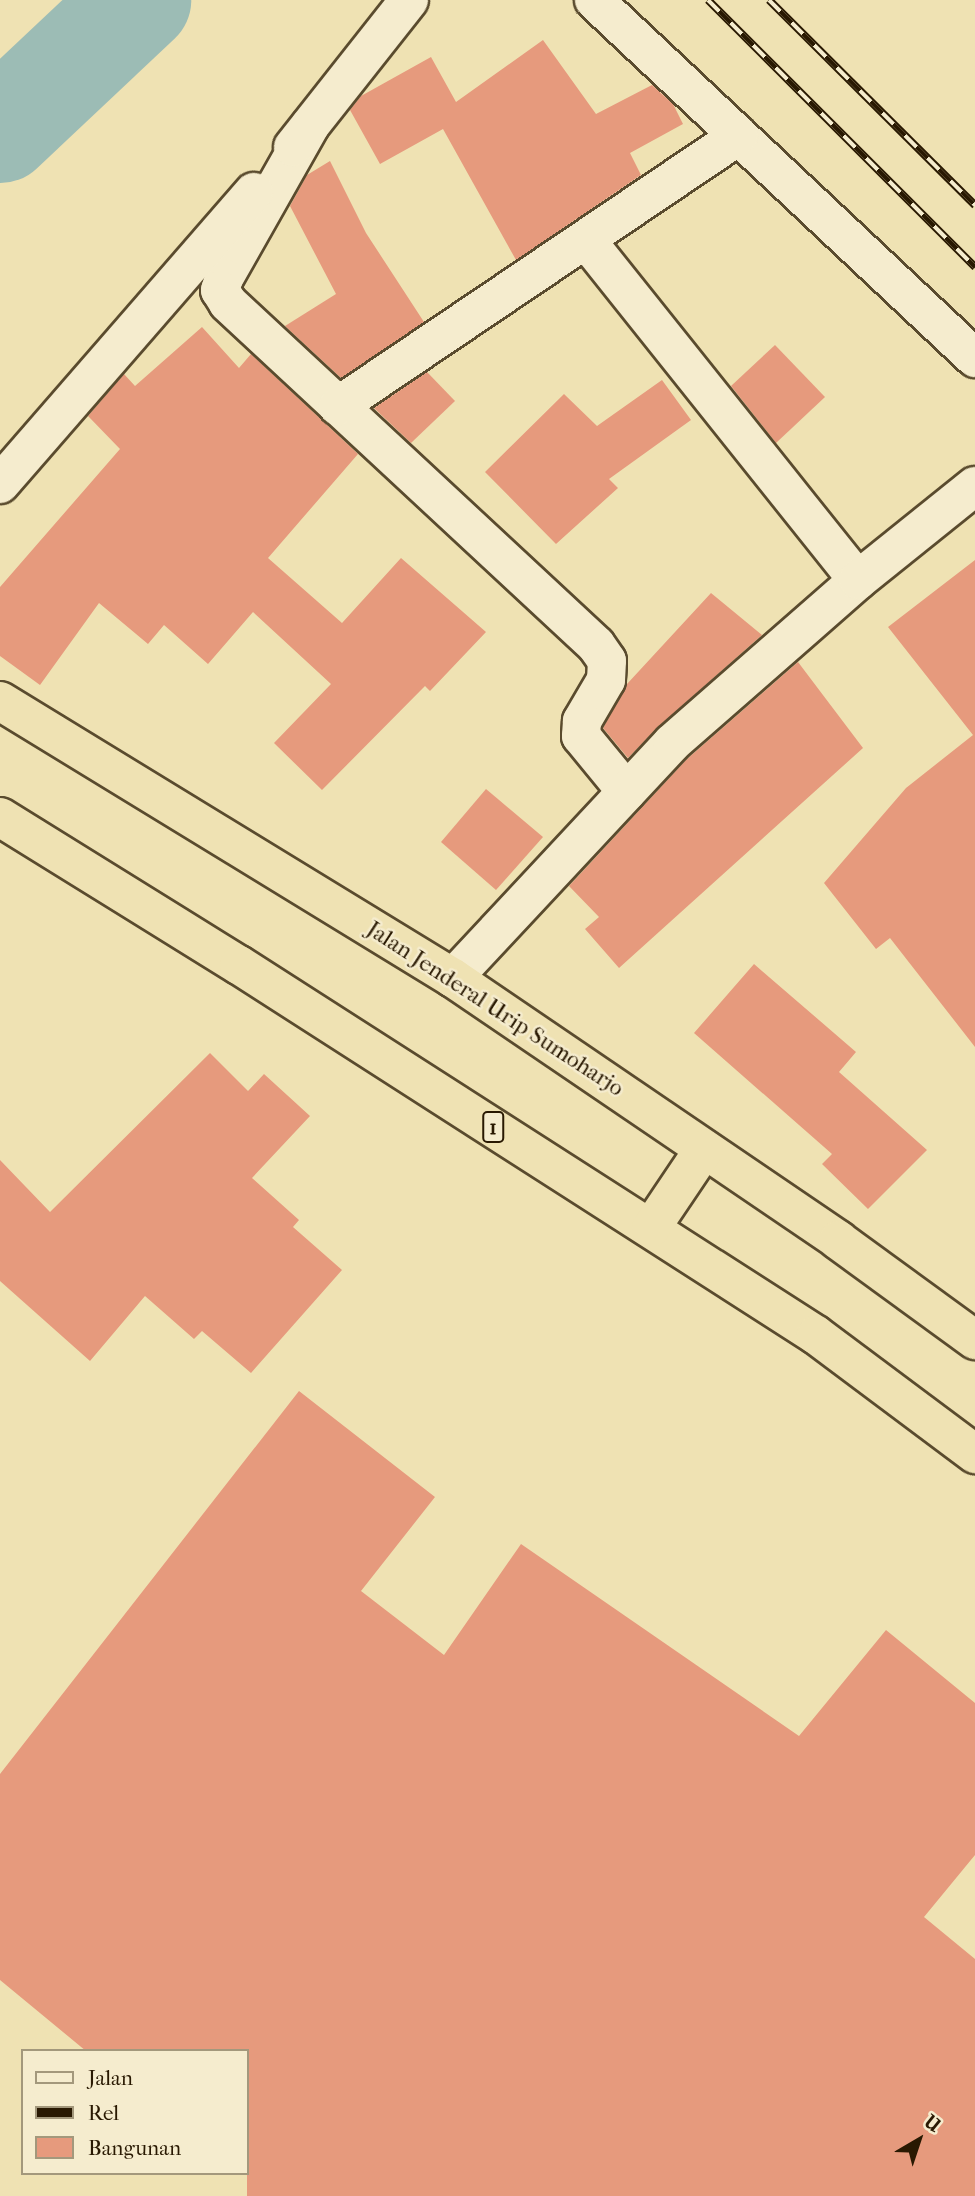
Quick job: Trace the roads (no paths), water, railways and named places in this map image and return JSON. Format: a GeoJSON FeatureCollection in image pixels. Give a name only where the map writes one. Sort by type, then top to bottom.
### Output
{"type":"FeatureCollection","features":[{"type":"Feature","properties":{"kind":"highway","name":"Jalan Jenderal Urip Sumoharjo"},"geometry":{"type":"LineString","coordinates":[[0,701],[453,978],[838,1240],[975,1340]]}},
{"type":"Feature","properties":{"kind":"highway","name":"1"},"geometry":{"type":"LineString","coordinates":[[0,817],[239,965],[816,1335],[975,1454]]}},
{"type":"Feature","properties":{"kind":"highway"},"geometry":{"type":"LineString","coordinates":[[651,1228],[705,1149]]}},
{"type":"Feature","properties":{"kind":"street"},"geometry":{"type":"LineString","coordinates":[[0,484],[310,126],[410,0]]}},
{"type":"Feature","properties":{"kind":"street"},"geometry":{"type":"LineString","coordinates":[[594,0],[975,358]]}},
{"type":"Feature","properties":{"kind":"street"},"geometry":{"type":"LineString","coordinates":[[310,126],[223,278],[220,290],[228,303],[596,645],[607,661],[606,680],[582,721],[581,736],[627,792]]}},
{"type":"Feature","properties":{"kind":"street"},"geometry":{"type":"LineString","coordinates":[[338,406],[587,241],[739,136]]}},
{"type":"Feature","properties":{"kind":"street"},"geometry":{"type":"LineString","coordinates":[[587,241],[858,580]]}},
{"type":"Feature","properties":{"kind":"street"},"geometry":{"type":"LineString","coordinates":[[453,978],[672,743],[858,580],[975,486]]}},
{"type":"Feature","properties":{"kind":"waterway"},"geometry":{"type":"LineString","coordinates":[[0,130],[138,0]]}},
{"type":"Feature","properties":{"kind":"railway"},"geometry":{"type":"LineString","coordinates":[[708,0],[975,267]]}},
{"type":"Feature","properties":{"kind":"railway"},"geometry":{"type":"LineString","coordinates":[[769,0],[975,205]]}}]}
